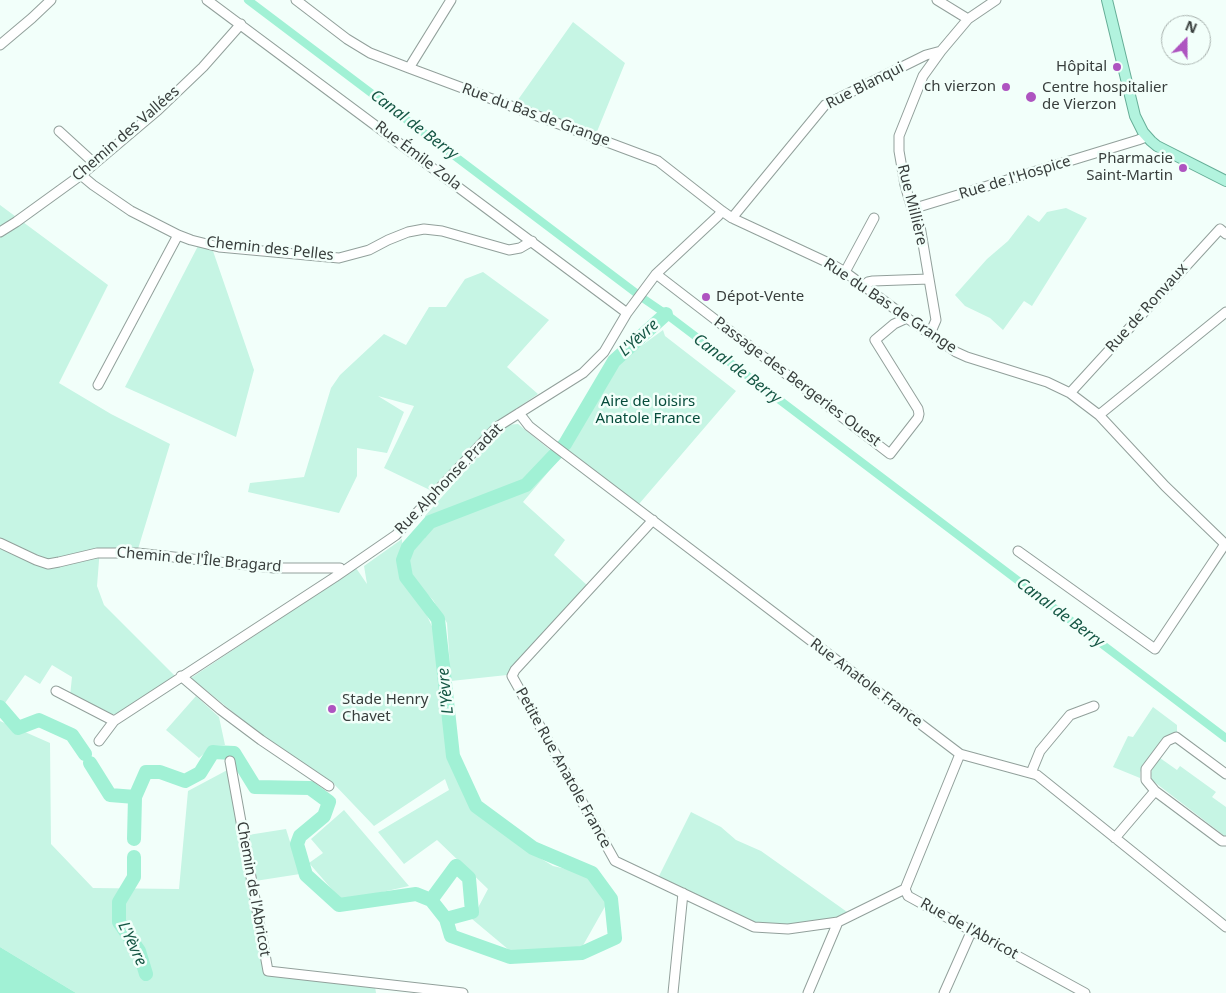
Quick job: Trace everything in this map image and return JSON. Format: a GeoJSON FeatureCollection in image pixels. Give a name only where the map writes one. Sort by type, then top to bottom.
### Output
{"type":"FeatureCollection","features":[{"type":"Feature","properties":{"kind":"main road"},"geometry":{"type":"LineString","coordinates":[[1107,0],[1135,116],[1146,137],[1157,146],[1226,182]]}},
{"type":"Feature","properties":{"kind":"street"},"geometry":{"type":"LineString","coordinates":[[0,45],[51,0]]}},
{"type":"Feature","properties":{"kind":"street","name":"Rue Émile Zola"},"geometry":{"type":"LineString","coordinates":[[208,0],[627,312]]}},
{"type":"Feature","properties":{"kind":"street","name":"Rue du Bas de Grange"},"geometry":{"type":"LineString","coordinates":[[296,0],[370,53],[658,161],[732,218],[834,265],[956,352],[1046,382],[1070,393],[1098,415],[1165,486],[1226,544]]}},
{"type":"Feature","properties":{"kind":"street"},"geometry":{"type":"LineString","coordinates":[[409,68],[451,0]]}},
{"type":"Feature","properties":{"kind":"street"},"geometry":{"type":"LineString","coordinates":[[937,0],[968,19]]}},
{"type":"Feature","properties":{"kind":"street"},"geometry":{"type":"LineString","coordinates":[[941,51],[968,19],[996,0]]}},
{"type":"Feature","properties":{"kind":"street","name":"Chemin des Vallées"},"geometry":{"type":"LineString","coordinates":[[0,232],[80,175],[158,110],[203,66],[241,24]]}},
{"type":"Feature","properties":{"kind":"street","name":"Rue Millière"},"geometry":{"type":"LineString","coordinates":[[930,334],[936,320],[920,226],[912,209],[905,185],[899,151],[899,136],[923,76],[941,51]]}},
{"type":"Feature","properties":{"kind":"street","name":"Rue Blanqui"},"geometry":{"type":"LineString","coordinates":[[732,218],[824,105],[926,55],[941,51]]}},
{"type":"Feature","properties":{"kind":"street"},"geometry":{"type":"LineString","coordinates":[[59,131],[94,163]]}},
{"type":"Feature","properties":{"kind":"street","name":"Rue de l'Hospice"},"geometry":{"type":"LineString","coordinates":[[912,209],[1146,137]]}},
{"type":"Feature","properties":{"kind":"street","name":"Chemin des Pelles"},"geometry":{"type":"LineString","coordinates":[[80,175],[131,211],[178,235],[219,246],[339,258],[370,250],[408,232],[424,229],[442,231],[509,250],[520,248],[532,240]]}},
{"type":"Feature","properties":{"kind":"street","name":"Rue Alphonse Pradat"},"geometry":{"type":"LineString","coordinates":[[99,741],[114,721],[396,535],[496,427],[583,373],[604,352],[627,312],[656,274],[722,211]]}},
{"type":"Feature","properties":{"kind":"street"},"geometry":{"type":"LineString","coordinates":[[845,272],[874,218]]}},
{"type":"Feature","properties":{"kind":"street","name":"Rue de Ronvaux"},"geometry":{"type":"LineString","coordinates":[[1070,393],[1220,229],[1226,234]]}},
{"type":"Feature","properties":{"kind":"street"},"geometry":{"type":"LineString","coordinates":[[98,386],[178,235]]}},
{"type":"Feature","properties":{"kind":"street","name":"Passage des Bergeries Ouest"},"geometry":{"type":"LineString","coordinates":[[656,274],[890,454],[918,418],[919,414],[918,409],[875,340],[894,324],[907,318]]}},
{"type":"Feature","properties":{"kind":"street"},"geometry":{"type":"LineString","coordinates":[[864,286],[868,282],[873,281],[928,279]]}},
{"type":"Feature","properties":{"kind":"street"},"geometry":{"type":"LineString","coordinates":[[1098,415],[1226,312]]}},
{"type":"Feature","properties":{"kind":"street","name":"Rue Anatole France"},"geometry":{"type":"LineString","coordinates":[[519,413],[529,426],[566,455],[960,754],[1037,775],[1226,928]]}},
{"type":"Feature","properties":{"kind":"street","name":"Petite Rue Anatole France"},"geometry":{"type":"LineString","coordinates":[[653,520],[515,670],[512,676],[615,861],[754,927],[788,930],[838,922]]}},
{"type":"Feature","properties":{"kind":"street","name":"Chemin de l'Île Bragard"},"geometry":{"type":"LineString","coordinates":[[0,543],[48,564],[97,553],[137,553],[274,568],[340,568],[342,572]]}},
{"type":"Feature","properties":{"kind":"street"},"geometry":{"type":"LineString","coordinates":[[1018,551],[1155,649],[1226,544]]}},
{"type":"Feature","properties":{"kind":"street"},"geometry":{"type":"LineString","coordinates":[[181,676],[261,740],[329,786]]}},
{"type":"Feature","properties":{"kind":"street"},"geometry":{"type":"LineString","coordinates":[[56,691],[114,721]]}},
{"type":"Feature","properties":{"kind":"street"},"geometry":{"type":"LineString","coordinates":[[1031,773],[1040,751],[1070,715],[1094,706]]}},
{"type":"Feature","properties":{"kind":"street"},"geometry":{"type":"LineString","coordinates":[[1226,774],[1176,737],[1167,741],[1146,769],[1146,780],[1155,791],[1222,841],[1226,841]]}},
{"type":"Feature","properties":{"kind":"street","name":"Rue de l'Abricot"},"geometry":{"type":"LineString","coordinates":[[960,754],[904,889],[908,896],[1085,993]]}},
{"type":"Feature","properties":{"kind":"street","name":"Chemin de l'Abricot"},"geometry":{"type":"LineString","coordinates":[[230,760],[268,971],[463,993]]}},
{"type":"Feature","properties":{"kind":"street"},"geometry":{"type":"LineString","coordinates":[[1115,838],[1155,791]]}},
{"type":"Feature","properties":{"kind":"street"},"geometry":{"type":"LineString","coordinates":[[808,993],[838,922],[904,889]]}},
{"type":"Feature","properties":{"kind":"street"},"geometry":{"type":"LineString","coordinates":[[673,993],[683,893]]}},
{"type":"Feature","properties":{"kind":"street"},"geometry":{"type":"LineString","coordinates":[[944,993],[972,930]]}},
{"type":"Feature","properties":{"kind":"green space"},"geometry":{"type":"Polygon","coordinates":[[[573,22],[625,63],[596,134],[515,104],[573,22]]]}},
{"type":"Feature","properties":{"kind":"green space"},"geometry":{"type":"Polygon","coordinates":[[[0,205],[108,285],[59,383],[111,414],[170,444],[138,549],[100,548],[97,586],[104,605],[176,677],[118,714],[102,714],[70,696],[72,677],[52,665],[40,684],[25,675],[0,710],[0,205]]]}},
{"type":"Feature","properties":{"kind":"green space"},"geometry":{"type":"Polygon","coordinates":[[[1066,208],[1087,218],[1032,306],[1024,301],[1003,330],[990,318],[965,306],[955,295],[987,259],[1008,241],[1028,215],[1039,222],[1047,212],[1066,208]]]}},
{"type":"Feature","properties":{"kind":"green space"},"geometry":{"type":"Polygon","coordinates":[[[198,246],[213,251],[254,370],[236,437],[125,387],[198,246]]]}},
{"type":"Feature","properties":{"kind":"green space"},"geometry":{"type":"Polygon","coordinates":[[[483,272],[549,320],[507,367],[538,394],[495,423],[432,491],[384,468],[414,406],[378,396],[404,412],[387,453],[357,448],[357,476],[339,513],[248,492],[250,483],[304,477],[331,388],[340,375],[384,334],[406,345],[429,307],[446,307],[465,279],[483,272]]]}},
{"type":"Feature","properties":{"kind":"green space","name":"Aire de loisirs Anatole France"},"geometry":{"type":"Polygon","coordinates":[[[663,330],[665,336],[736,391],[639,504],[568,452],[605,377],[637,349],[663,330]]]}},
{"type":"Feature","properties":{"kind":"green space"},"geometry":{"type":"Polygon","coordinates":[[[518,424],[560,458],[523,502],[565,540],[554,555],[588,586],[507,675],[451,681],[447,623],[433,600],[410,577],[408,568],[412,552],[425,538],[425,516],[506,425],[518,424]]]}},
{"type":"Feature","properties":{"kind":"green space","name":"Stade Henry Chavet"},"geometry":{"type":"Polygon","coordinates":[[[402,539],[403,577],[423,607],[435,633],[450,760],[467,798],[481,816],[530,852],[553,866],[584,873],[607,903],[581,949],[515,955],[472,919],[488,889],[437,840],[404,864],[378,832],[449,790],[445,779],[374,826],[332,782],[260,734],[191,678],[356,568],[367,584],[364,566],[402,539]]]}},
{"type":"Feature","properties":{"kind":"green space"},"geometry":{"type":"Polygon","coordinates":[[[196,696],[219,717],[225,745],[214,745],[199,758],[166,730],[196,696]]]}},
{"type":"Feature","properties":{"kind":"green space"},"geometry":{"type":"Polygon","coordinates":[[[1153,707],[1177,725],[1177,733],[1166,738],[1143,764],[1140,778],[1113,767],[1128,736],[1133,737],[1153,707]]]}},
{"type":"Feature","properties":{"kind":"green space"},"geometry":{"type":"Polygon","coordinates":[[[0,721],[50,743],[51,844],[93,888],[179,889],[188,791],[233,767],[268,970],[374,980],[376,993],[76,993],[0,947],[0,721]]]}},
{"type":"Feature","properties":{"kind":"green space"},"geometry":{"type":"Polygon","coordinates":[[[1160,758],[1177,770],[1180,766],[1216,792],[1212,797],[1226,807],[1226,837],[1153,781],[1151,774],[1160,758]]]}},
{"type":"Feature","properties":{"kind":"green space"},"geometry":{"type":"Polygon","coordinates":[[[344,810],[409,886],[342,901],[309,863],[323,853],[311,839],[344,810]]]}},
{"type":"Feature","properties":{"kind":"green space"},"geometry":{"type":"Polygon","coordinates":[[[691,812],[721,827],[736,840],[761,851],[850,914],[841,920],[788,928],[755,925],[657,880],[691,812]]]}},
{"type":"Feature","properties":{"kind":"green space"},"geometry":{"type":"Polygon","coordinates":[[[286,829],[300,874],[255,881],[248,835],[286,829]]]}},
{"type":"Feature","properties":{"kind":"shaded area"},"geometry":{"type":"Polygon","coordinates":[[[0,947],[76,993],[0,993],[0,947]]]}},
{"type":"Feature","properties":{"kind":"waterway","name":"Canal de Berry"},"geometry":{"type":"LineString","coordinates":[[248,0],[1226,738]]}},
{"type":"Feature","properties":{"kind":"waterway","name":"L'Yèvre"},"geometry":{"type":"LineString","coordinates":[[134,839],[135,797],[146,772],[160,772],[185,781],[200,773],[213,752],[234,753],[255,787],[310,788],[329,802],[324,816],[300,836],[297,844],[306,875],[339,905],[416,894],[431,900],[446,919],[451,936],[510,957],[582,953],[615,938],[611,899],[592,873],[533,848],[476,806],[453,756],[438,619],[406,577],[403,560],[408,547],[430,522],[526,485],[565,444],[614,361],[666,314]]}},
{"type":"Feature","properties":{"kind":"waterway","name":"L'Yèvre"},"geometry":{"type":"LineString","coordinates":[[0,707],[18,728],[39,720],[72,735],[85,754]]}},
{"type":"Feature","properties":{"kind":"waterway","name":"L'Yèvre"},"geometry":{"type":"LineString","coordinates":[[90,763],[110,795],[135,797]]}},
{"type":"Feature","properties":{"kind":"waterway","name":"L'Yèvre"},"geometry":{"type":"LineString","coordinates":[[134,857],[134,877],[119,902],[119,922],[139,951],[146,974]]}},
{"type":"Feature","properties":{"kind":"waterway","name":"L'Yèvre"},"geometry":{"type":"LineString","coordinates":[[431,900],[456,866],[469,878],[472,912],[446,919]]}},
{"type":"Feature","properties":{"kind":"place","name":"Hôpital"},"geometry":{"type":"Point","coordinates":[1117,67]}},
{"type":"Feature","properties":{"kind":"place","name":"ch vierzon"},"geometry":{"type":"Point","coordinates":[1006,87]}},
{"type":"Feature","properties":{"kind":"place","name":"Centre hospitalier de Vierzon"},"geometry":{"type":"Point","coordinates":[1031,97]}},
{"type":"Feature","properties":{"kind":"place","name":"Pharmacie Saint-Martin"},"geometry":{"type":"Point","coordinates":[1183,168]}},
{"type":"Feature","properties":{"kind":"place","name":"Dépot-Vente"},"geometry":{"type":"Point","coordinates":[706,297]}},
{"type":"Feature","properties":{"kind":"place","name":"Stade Henry Chavet"},"geometry":{"type":"Point","coordinates":[332,709]}}]}
